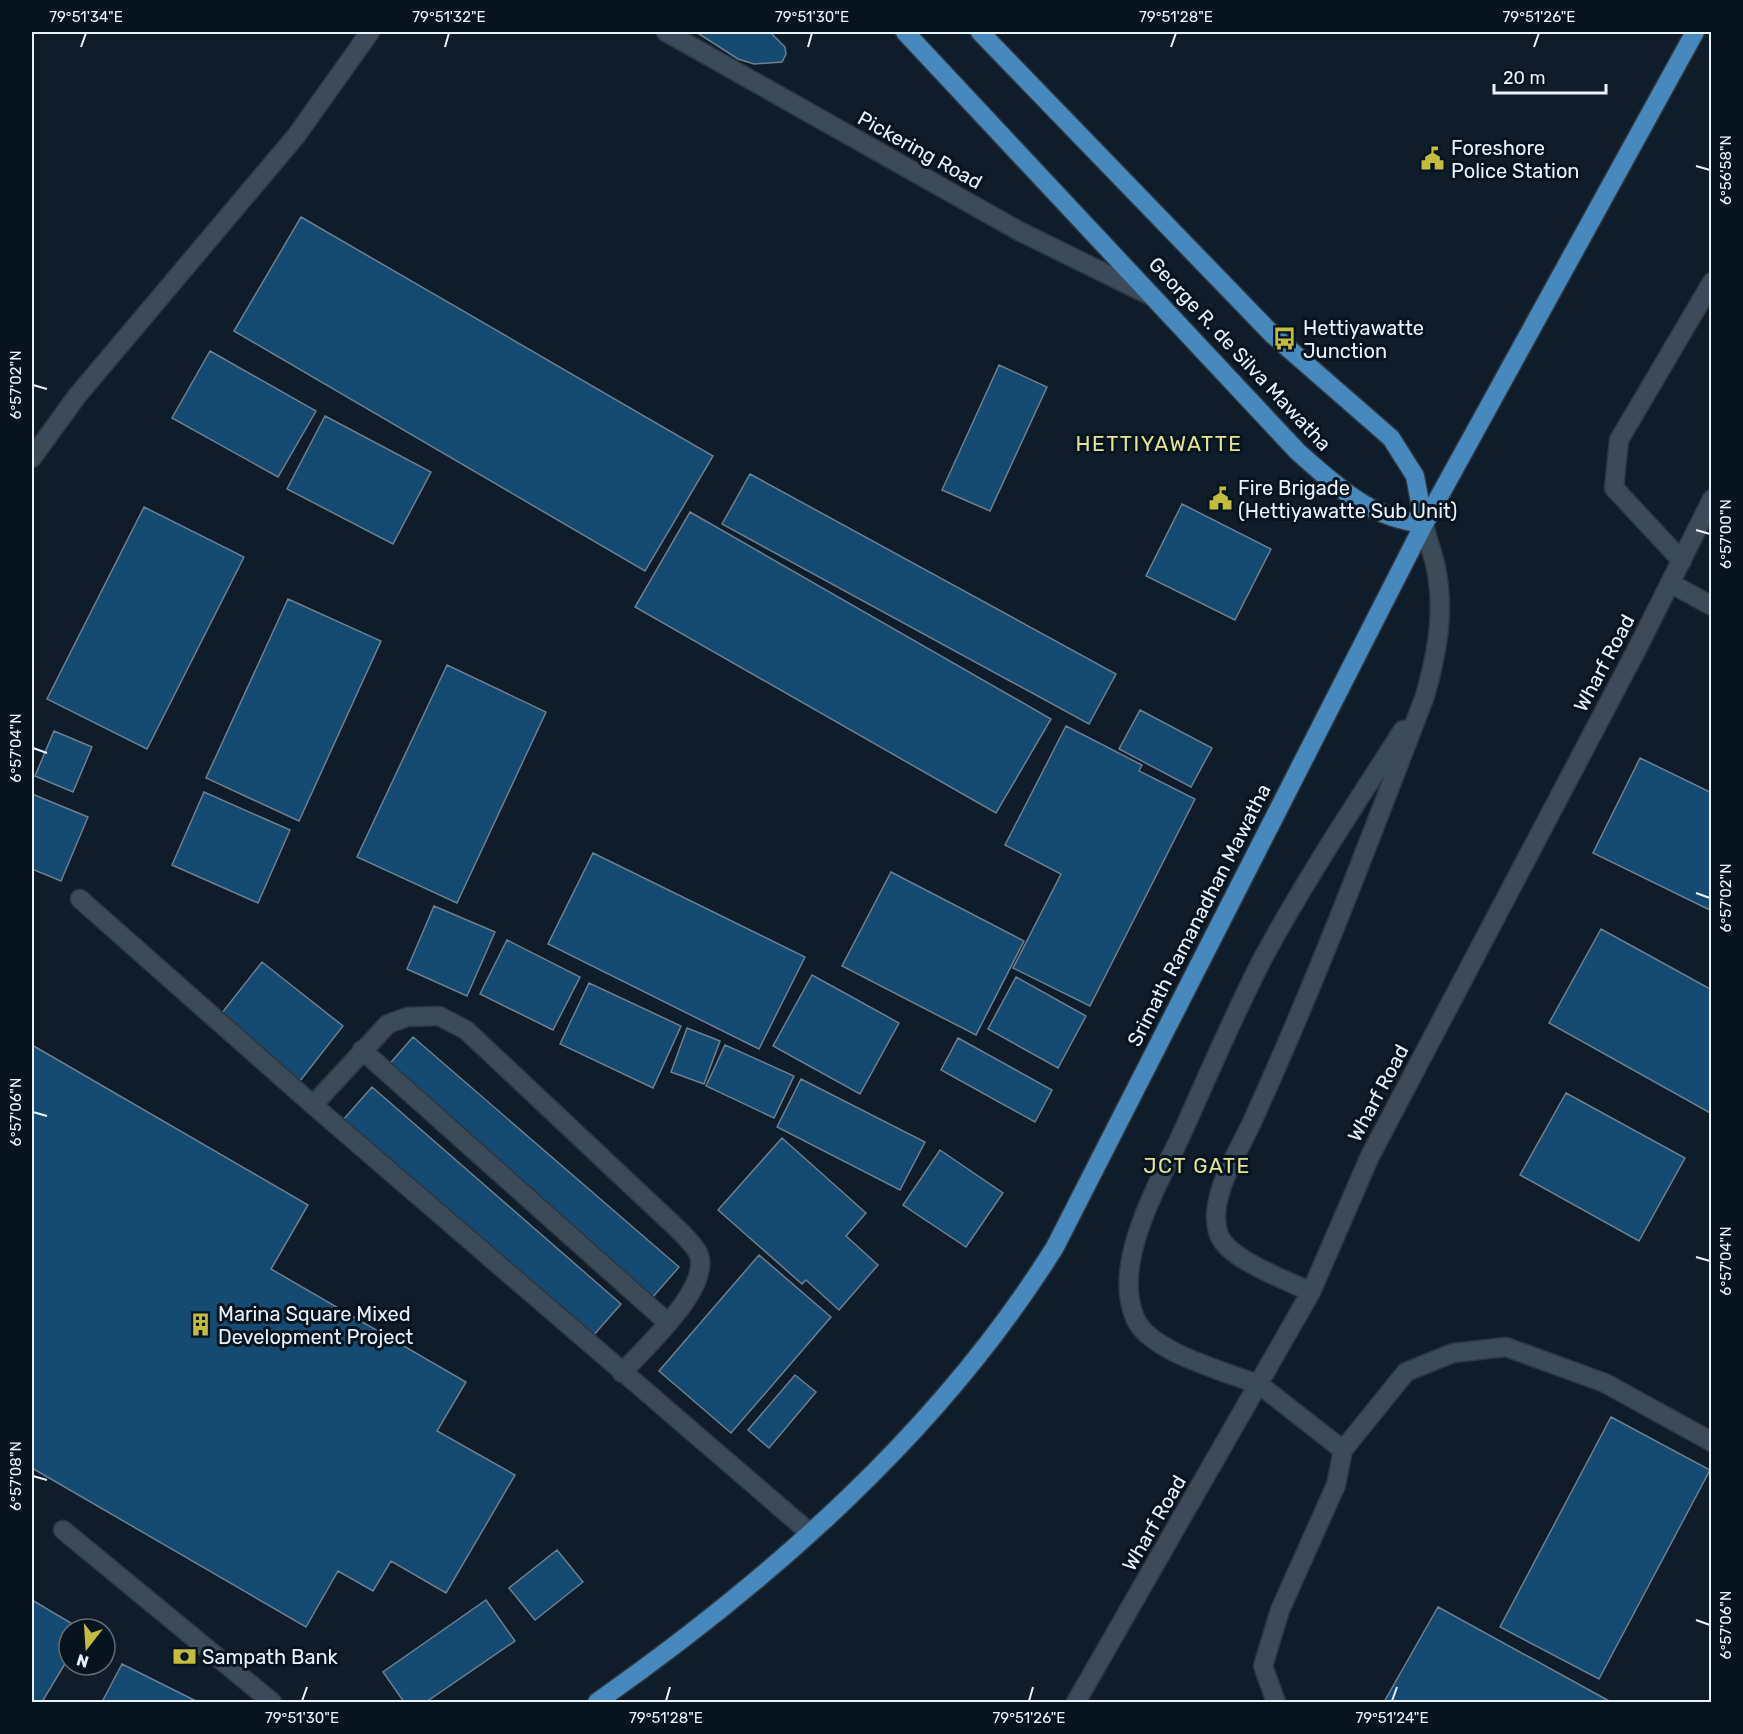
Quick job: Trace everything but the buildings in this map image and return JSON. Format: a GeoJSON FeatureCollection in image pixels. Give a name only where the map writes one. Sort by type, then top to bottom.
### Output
{"type":"FeatureCollection","features":[{"type":"Feature","properties":{"kind":"main road","name":"George R. de Silva Mawatha"},"geometry":{"type":"LineString","coordinates":[[905,32],[1156,298],[1262,416],[1329,480],[1360,504],[1384,515],[1424,524],[1415,476],[1391,438],[1333,390],[1273,335],[980,32]]}},
{"type":"Feature","properties":{"kind":"main road","name":"Srimath Ramanadhan Mawatha"},"geometry":{"type":"LineString","coordinates":[[597,1702],[721,1611],[861,1486],[969,1366],[1021,1302],[1055,1247],[1424,524],[1695,32]]}},
{"type":"Feature","properties":{"kind":"street"},"geometry":{"type":"LineString","coordinates":[[32,458],[77,396],[296,136],[370,32]]}},
{"type":"Feature","properties":{"kind":"street","name":"Pickering Road"},"geometry":{"type":"LineString","coordinates":[[666,32],[1019,231],[1156,298]]}},
{"type":"Feature","properties":{"kind":"street"},"geometry":{"type":"LineString","coordinates":[[1682,561],[1614,488],[1619,440],[1712,282]]}},
{"type":"Feature","properties":{"kind":"street","name":"Wharf Road"},"geometry":{"type":"LineString","coordinates":[[1076,1702],[1311,1292],[1370,1156],[1682,561],[1712,499]]}},
{"type":"Feature","properties":{"kind":"street"},"geometry":{"type":"LineString","coordinates":[[1311,1292],[1229,1251],[1218,1236],[1215,1220],[1218,1202],[1310,993],[1425,696],[1437,655],[1440,627],[1437,575],[1424,524]]}},
{"type":"Feature","properties":{"kind":"street"},"geometry":{"type":"LineString","coordinates":[[1670,583],[1712,606]]}},
{"type":"Feature","properties":{"kind":"street"},"geometry":{"type":"LineString","coordinates":[[1343,1450],[1260,1384],[1172,1350],[1142,1332],[1132,1310],[1128,1287],[1138,1233],[1263,959],[1321,859],[1425,696]]}},
{"type":"Feature","properties":{"kind":"street"},"geometry":{"type":"LineString","coordinates":[[80,899],[313,1105],[809,1532]]}},
{"type":"Feature","properties":{"kind":"street"},"geometry":{"type":"LineString","coordinates":[[313,1105],[388,1024],[407,1017],[439,1016],[466,1030],[682,1233],[699,1254],[700,1275],[692,1290],[622,1373]]}},
{"type":"Feature","properties":{"kind":"street"},"geometry":{"type":"LineString","coordinates":[[362,1050],[667,1322]]}},
{"type":"Feature","properties":{"kind":"street"},"geometry":{"type":"LineString","coordinates":[[1276,1702],[1263,1666],[1280,1611],[1336,1485],[1343,1450],[1406,1372],[1453,1353],[1506,1347],[1605,1383],[1712,1442]]}},
{"type":"Feature","properties":{"kind":"street"},"geometry":{"type":"LineString","coordinates":[[63,1530],[273,1702]]}},
{"type":"Feature","properties":{"kind":"place","name":"Foreshore Police Station"},"geometry":{"type":"Point","coordinates":[1433,159]}},
{"type":"Feature","properties":{"kind":"place","name":"Hettiyawatte Junction"},"geometry":{"type":"Point","coordinates":[1285,339]}},
{"type":"Feature","properties":{"kind":"place","name":"Fire Brigade (Hettiyawatte Sub Unit)"},"geometry":{"type":"Point","coordinates":[1220,499]}},
{"type":"Feature","properties":{"kind":"place","name":"Marina Square Mixed Development Project"},"geometry":{"type":"Point","coordinates":[200,1325]}},
{"type":"Feature","properties":{"kind":"place","name":"Sampath Bank"},"geometry":{"type":"Point","coordinates":[184,1657]}},
{"type":"Feature","properties":{"kind":"district","name":"HETTIYAWATTE"},"geometry":{"type":"Point","coordinates":[1159,444]}},
{"type":"Feature","properties":{"kind":"district","name":"JCT GATE"},"geometry":{"type":"Point","coordinates":[1197,1166]}}]}
